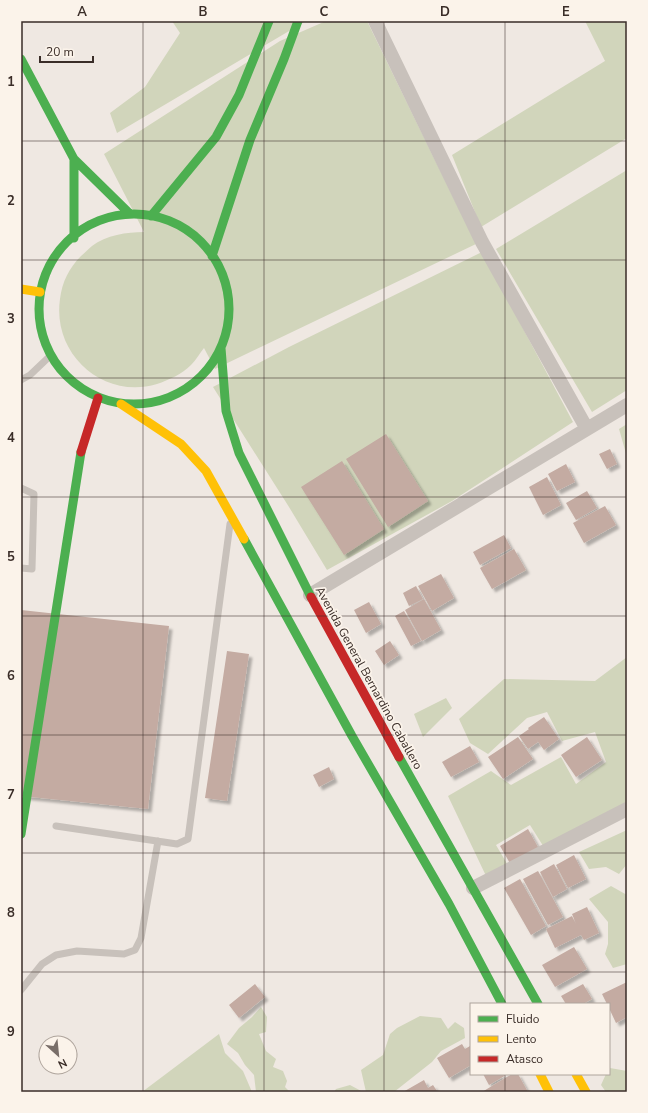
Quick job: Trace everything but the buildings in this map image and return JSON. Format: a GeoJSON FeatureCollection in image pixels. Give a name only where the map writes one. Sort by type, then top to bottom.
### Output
{"type":"FeatureCollection","features":[{"type":"Feature","properties":{"kind":"main road"},"geometry":{"type":"LineString","coordinates":[[151,216],[216,137],[239,95],[269,21]]}},
{"type":"Feature","properties":{"kind":"main road"},"geometry":{"type":"LineString","coordinates":[[212,256],[250,140],[284,59],[298,21]]}},
{"type":"Feature","properties":{"kind":"main road"},"geometry":{"type":"LineString","coordinates":[[21,58],[74,159],[129,213]]}},
{"type":"Feature","properties":{"kind":"main road"},"geometry":{"type":"LineString","coordinates":[[74,159],[74,238]]}},
{"type":"Feature","properties":{"kind":"main road"},"geometry":{"type":"LineString","coordinates":[[129,213],[151,216],[168,220],[189,231],[208,249],[222,271],[229,296],[229,322],[221,348],[208,370],[188,388],[167,399],[144,404],[121,404],[98,398],[71,381],[50,356],[40,325],[40,292],[48,270],[60,250],[84,230],[109,218],[129,213]]}},
{"type":"Feature","properties":{"kind":"main road"},"geometry":{"type":"LineString","coordinates":[[21,289],[40,292]]}},
{"type":"Feature","properties":{"kind":"main road","name":"Avenida General Bernardino Caballero"},"geometry":{"type":"LineString","coordinates":[[221,348],[226,412],[239,453],[310,595],[390,742],[537,1003]]}},
{"type":"Feature","properties":{"kind":"main road"},"geometry":{"type":"LineString","coordinates":[[21,834],[82,448],[98,398]]}},
{"type":"Feature","properties":{"kind":"main road"},"geometry":{"type":"LineString","coordinates":[[121,404],[181,444],[206,472],[358,748],[449,904],[501,1003]]}},
{"type":"Feature","properties":{"kind":"main road"},"geometry":{"type":"LineString","coordinates":[[540,1075],[549,1092]]}},
{"type":"Feature","properties":{"kind":"main road"},"geometry":{"type":"LineString","coordinates":[[577,1075],[586,1092]]}},
{"type":"Feature","properties":{"kind":"street"},"geometry":{"type":"LineString","coordinates":[[375,21],[482,242],[587,428]]}},
{"type":"Feature","properties":{"kind":"street"},"geometry":{"type":"LineString","coordinates":[[310,595],[627,404]]}},
{"type":"Feature","properties":{"kind":"street"},"geometry":{"type":"LineString","coordinates":[[473,888],[627,809]]}},
{"type":"Feature","properties":{"kind":"lane"},"geometry":{"type":"LineString","coordinates":[[21,380],[30,375],[50,356]]}},
{"type":"Feature","properties":{"kind":"lane"},"geometry":{"type":"LineString","coordinates":[[21,488],[34,494],[32,569],[21,568]]}},
{"type":"Feature","properties":{"kind":"lane"},"geometry":{"type":"LineString","coordinates":[[56,826],[177,844],[188,839],[231,516]]}},
{"type":"Feature","properties":{"kind":"lane"},"geometry":{"type":"LineString","coordinates":[[21,990],[42,964],[56,955],[77,951],[124,954],[135,950],[141,938],[158,841]]}},
{"type":"Feature","properties":{"kind":"green space"},"geometry":{"type":"Polygon","coordinates":[[[172,21],[306,21],[117,133],[110,113],[145,87],[180,33],[172,21]]]}},
{"type":"Feature","properties":{"kind":"green space"},"geometry":{"type":"Polygon","coordinates":[[[326,21],[367,21],[476,244],[215,369],[204,348],[193,363],[184,371],[171,379],[157,384],[137,387],[118,385],[100,379],[85,368],[73,354],[64,338],[60,319],[60,299],[64,281],[73,265],[92,246],[110,237],[144,232],[104,154],[280,41],[326,21]]]}},
{"type":"Feature","properties":{"kind":"green space"},"geometry":{"type":"Polygon","coordinates":[[[585,21],[627,21],[627,138],[481,227],[452,155],[605,61],[585,21]]]}},
{"type":"Feature","properties":{"kind":"green space"},"geometry":{"type":"Polygon","coordinates":[[[627,170],[627,390],[592,412],[496,249],[627,170]]]}},
{"type":"Feature","properties":{"kind":"green space"},"geometry":{"type":"Polygon","coordinates":[[[482,252],[573,422],[452,501],[327,570],[213,387],[289,347],[482,252]]]}},
{"type":"Feature","properties":{"kind":"green space"},"geometry":{"type":"Polygon","coordinates":[[[627,424],[627,457],[619,429],[627,424]]]}},
{"type":"Feature","properties":{"kind":"green space"},"geometry":{"type":"Polygon","coordinates":[[[627,657],[627,805],[545,849],[530,825],[496,845],[509,867],[487,878],[448,796],[491,771],[511,785],[561,757],[576,784],[606,762],[595,732],[562,741],[547,712],[527,718],[488,754],[470,743],[459,719],[504,679],[595,681],[627,657]]]}},
{"type":"Feature","properties":{"kind":"green space"},"geometry":{"type":"Polygon","coordinates":[[[446,698],[452,708],[423,737],[414,714],[446,698]]]}},
{"type":"Feature","properties":{"kind":"green space"},"geometry":{"type":"Polygon","coordinates":[[[627,830],[627,864],[619,874],[606,867],[589,869],[579,852],[627,830]]]}},
{"type":"Feature","properties":{"kind":"green space"},"geometry":{"type":"Polygon","coordinates":[[[611,886],[627,895],[627,964],[613,968],[605,954],[608,944],[608,922],[589,899],[611,886]]]}},
{"type":"Feature","properties":{"kind":"green space"},"geometry":{"type":"Polygon","coordinates":[[[261,1007],[267,1017],[266,1032],[259,1034],[266,1051],[276,1059],[273,1067],[283,1071],[287,1081],[285,1087],[290,1092],[256,1092],[254,1075],[245,1065],[238,1053],[227,1044],[239,1028],[261,1007]]]}},
{"type":"Feature","properties":{"kind":"green space"},"geometry":{"type":"Polygon","coordinates":[[[420,1016],[441,1018],[448,1029],[455,1022],[464,1028],[465,1038],[441,1051],[432,1062],[394,1092],[366,1092],[361,1070],[383,1055],[390,1034],[397,1028],[420,1016]]]}},
{"type":"Feature","properties":{"kind":"green space"},"geometry":{"type":"Polygon","coordinates":[[[219,1034],[225,1053],[243,1071],[252,1092],[142,1092],[219,1034]]]}},
{"type":"Feature","properties":{"kind":"green space"},"geometry":{"type":"Polygon","coordinates":[[[610,1068],[627,1071],[627,1092],[606,1092],[601,1085],[606,1075],[610,1075],[610,1068]]]}},
{"type":"Feature","properties":{"kind":"green space"},"geometry":{"type":"Polygon","coordinates":[[[350,1085],[363,1092],[334,1092],[336,1089],[350,1085]]]}},
{"type":"Feature","properties":{"kind":"traffic: fast"},"geometry":{"type":"LineString","coordinates":[[151,216],[216,137],[239,95],[269,21]]}},
{"type":"Feature","properties":{"kind":"traffic: fast"},"geometry":{"type":"LineString","coordinates":[[212,256],[250,140],[284,59],[298,21]]}},
{"type":"Feature","properties":{"kind":"traffic: fast"},"geometry":{"type":"LineString","coordinates":[[21,59],[74,159],[129,213]]}},
{"type":"Feature","properties":{"kind":"traffic: fast"},"geometry":{"type":"LineString","coordinates":[[74,159],[74,238]]}},
{"type":"Feature","properties":{"kind":"traffic: fast"},"geometry":{"type":"LineString","coordinates":[[134,214],[161,218],[179,225],[201,242],[218,264],[225,282],[229,309],[225,336],[218,354],[201,376],[179,393],[161,400],[134,404],[107,400],[89,393],[67,376],[50,354],[43,336],[39,309],[43,282],[50,264],[67,242],[89,225],[107,218],[134,214]]}},
{"type":"Feature","properties":{"kind":"traffic: fast"},"geometry":{"type":"LineString","coordinates":[[221,348],[226,411],[239,453],[311,597]]}},
{"type":"Feature","properties":{"kind":"traffic: fast"},"geometry":{"type":"LineString","coordinates":[[21,834],[81,452]]}},
{"type":"Feature","properties":{"kind":"traffic: fast"},"geometry":{"type":"LineString","coordinates":[[244,539],[352,736],[449,904],[501,1003]]}},
{"type":"Feature","properties":{"kind":"traffic: fast"},"geometry":{"type":"LineString","coordinates":[[399,757],[537,1003]]}},
{"type":"Feature","properties":{"kind":"traffic: slow"},"geometry":{"type":"LineString","coordinates":[[21,289],[40,292]]}},
{"type":"Feature","properties":{"kind":"traffic: slow"},"geometry":{"type":"LineString","coordinates":[[121,404],[181,444],[206,471],[244,539]]}},
{"type":"Feature","properties":{"kind":"traffic: slow"},"geometry":{"type":"LineString","coordinates":[[540,1075],[549,1092]]}},
{"type":"Feature","properties":{"kind":"traffic: slow"},"geometry":{"type":"LineString","coordinates":[[577,1075],[586,1092]]}},
{"type":"Feature","properties":{"kind":"traffic: jam"},"geometry":{"type":"LineString","coordinates":[[81,452],[98,398]]}},
{"type":"Feature","properties":{"kind":"traffic: jam"},"geometry":{"type":"LineString","coordinates":[[311,597],[399,757]]}}]}
